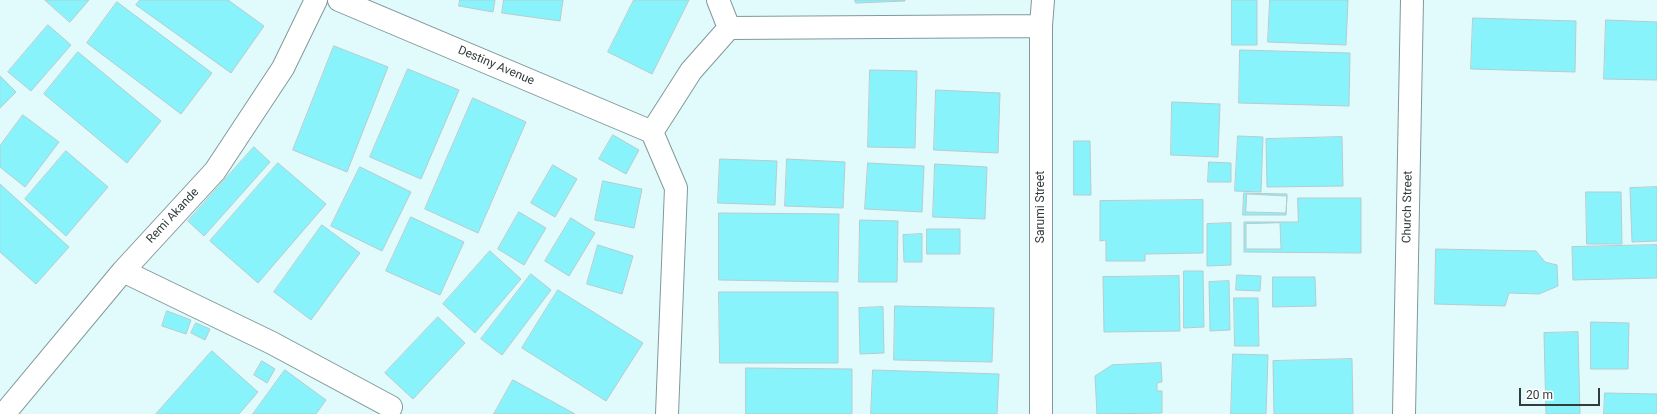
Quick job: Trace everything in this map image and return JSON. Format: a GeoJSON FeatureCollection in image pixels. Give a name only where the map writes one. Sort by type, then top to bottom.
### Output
{"type":"FeatureCollection","features":[{"type":"Feature","properties":{"kind":"street","name":"Remi Akande"},"geometry":{"type":"LineString","coordinates":[[4,414],[123,271],[215,170],[283,68],[316,0]]}},
{"type":"Feature","properties":{"kind":"street","name":"Destiny Avenue"},"geometry":{"type":"LineString","coordinates":[[339,0],[652,132]]}},
{"type":"Feature","properties":{"kind":"street"},"geometry":{"type":"LineString","coordinates":[[718,0],[730,28]]}},
{"type":"Feature","properties":{"kind":"street","name":"Sarumi Street"},"geometry":{"type":"LineString","coordinates":[[1041,414],[1042,0]]}},
{"type":"Feature","properties":{"kind":"street","name":"Church Street"},"geometry":{"type":"LineString","coordinates":[[1404,414],[1412,0]]}},
{"type":"Feature","properties":{"kind":"street"},"geometry":{"type":"LineString","coordinates":[[667,414],[676,188],[652,132],[691,71],[730,28],[1041,26]]}},
{"type":"Feature","properties":{"kind":"street"},"geometry":{"type":"LineString","coordinates":[[123,271],[272,343],[391,407]]}},
{"type":"Feature","properties":{"kind":"building"},"geometry":{"type":"Polygon","coordinates":[[[45,0],[89,0],[70,22],[45,0]]]}},
{"type":"Feature","properties":{"kind":"building"},"geometry":{"type":"Polygon","coordinates":[[[140,0],[228,0],[264,26],[231,73],[136,5],[140,0]]]}},
{"type":"Feature","properties":{"kind":"building"},"geometry":{"type":"Polygon","coordinates":[[[460,0],[495,0],[493,12],[459,6],[460,0]]]}},
{"type":"Feature","properties":{"kind":"building"},"geometry":{"type":"Polygon","coordinates":[[[504,0],[563,0],[560,21],[502,13],[504,0]]]}},
{"type":"Feature","properties":{"kind":"building"},"geometry":{"type":"Polygon","coordinates":[[[634,0],[689,0],[652,74],[608,52],[634,0]]]}},
{"type":"Feature","properties":{"kind":"building"},"geometry":{"type":"Polygon","coordinates":[[[855,0],[905,0],[905,1],[856,3],[855,0]]]}},
{"type":"Feature","properties":{"kind":"building"},"geometry":{"type":"Polygon","coordinates":[[[1232,0],[1257,0],[1257,45],[1232,45],[1232,0]]]}},
{"type":"Feature","properties":{"kind":"building"},"geometry":{"type":"Polygon","coordinates":[[[1270,0],[1348,0],[1346,45],[1268,42],[1270,0]]]}},
{"type":"Feature","properties":{"kind":"building"},"geometry":{"type":"Polygon","coordinates":[[[117,2],[212,73],[181,114],[87,43],[117,2]]]}},
{"type":"Feature","properties":{"kind":"building"},"geometry":{"type":"Polygon","coordinates":[[[1473,18],[1576,21],[1575,72],[1471,69],[1473,18]]]}},
{"type":"Feature","properties":{"kind":"building"},"geometry":{"type":"Polygon","coordinates":[[[1606,20],[1657,22],[1657,80],[1604,79],[1606,20]]]}},
{"type":"Feature","properties":{"kind":"building"},"geometry":{"type":"Polygon","coordinates":[[[48,25],[71,45],[31,91],[8,72],[48,25]]]}},
{"type":"Feature","properties":{"kind":"building"},"geometry":{"type":"Polygon","coordinates":[[[334,46],[388,67],[347,172],[293,150],[334,46]]]}},
{"type":"Feature","properties":{"kind":"building"},"geometry":{"type":"Polygon","coordinates":[[[1240,50],[1350,53],[1349,106],[1239,103],[1240,50]]]}},
{"type":"Feature","properties":{"kind":"building"},"geometry":{"type":"Polygon","coordinates":[[[78,52],[161,121],[127,163],[44,94],[78,52]]]}},
{"type":"Feature","properties":{"kind":"building"},"geometry":{"type":"Polygon","coordinates":[[[408,69],[459,90],[421,179],[370,157],[408,69]]]}},
{"type":"Feature","properties":{"kind":"building"},"geometry":{"type":"Polygon","coordinates":[[[870,70],[917,71],[915,148],[868,147],[870,70]]]}},
{"type":"Feature","properties":{"kind":"building"},"geometry":{"type":"Polygon","coordinates":[[[0,76],[16,92],[0,108],[0,76]]]}},
{"type":"Feature","properties":{"kind":"building"},"geometry":{"type":"Polygon","coordinates":[[[936,90],[1000,93],[998,153],[934,150],[936,90]]]}},
{"type":"Feature","properties":{"kind":"building"},"geometry":{"type":"Polygon","coordinates":[[[473,98],[526,122],[478,233],[425,209],[473,98]]]}},
{"type":"Feature","properties":{"kind":"building"},"geometry":{"type":"Polygon","coordinates":[[[1172,102],[1220,104],[1218,157],[1171,155],[1172,102]]]}},
{"type":"Feature","properties":{"kind":"building"},"geometry":{"type":"Polygon","coordinates":[[[23,115],[59,142],[25,187],[0,167],[0,146],[23,115]]]}},
{"type":"Feature","properties":{"kind":"building"},"geometry":{"type":"Polygon","coordinates":[[[613,135],[639,150],[626,174],[599,159],[613,135]]]}},
{"type":"Feature","properties":{"kind":"building"},"geometry":{"type":"Polygon","coordinates":[[[1238,136],[1263,137],[1261,192],[1235,191],[1238,136]]]}},
{"type":"Feature","properties":{"kind":"building"},"geometry":{"type":"Polygon","coordinates":[[[1342,137],[1343,186],[1267,187],[1266,139],[1342,137]]]}},
{"type":"Feature","properties":{"kind":"building"},"geometry":{"type":"Polygon","coordinates":[[[1074,141],[1090,141],[1091,195],[1074,195],[1074,141]]]}},
{"type":"Feature","properties":{"kind":"building"},"geometry":{"type":"Polygon","coordinates":[[[254,147],[270,162],[204,236],[188,221],[254,147]]]}},
{"type":"Feature","properties":{"kind":"building"},"geometry":{"type":"Polygon","coordinates":[[[66,151],[108,187],[66,236],[25,199],[66,151]]]}},
{"type":"Feature","properties":{"kind":"building"},"geometry":{"type":"Polygon","coordinates":[[[720,159],[777,161],[775,205],[718,203],[720,159]]]}},
{"type":"Feature","properties":{"kind":"building"},"geometry":{"type":"Polygon","coordinates":[[[787,159],[845,162],[843,208],[785,206],[787,159]]]}},
{"type":"Feature","properties":{"kind":"building"},"geometry":{"type":"Polygon","coordinates":[[[1209,162],[1231,163],[1231,182],[1208,182],[1209,162]]]}},
{"type":"Feature","properties":{"kind":"building"},"geometry":{"type":"Polygon","coordinates":[[[278,163],[326,204],[258,283],[210,241],[278,163]]]}},
{"type":"Feature","properties":{"kind":"building"},"geometry":{"type":"Polygon","coordinates":[[[868,163],[924,166],[922,212],[865,209],[868,163]]]}},
{"type":"Feature","properties":{"kind":"building"},"geometry":{"type":"Polygon","coordinates":[[[935,164],[987,167],[985,219],[933,217],[935,164]]]}},
{"type":"Feature","properties":{"kind":"building"},"geometry":{"type":"Polygon","coordinates":[[[553,165],[577,179],[555,217],[531,203],[553,165]]]}},
{"type":"Feature","properties":{"kind":"building"},"geometry":{"type":"Polygon","coordinates":[[[360,167],[411,192],[382,251],[331,226],[360,167]]]}},
{"type":"Feature","properties":{"kind":"building"},"geometry":{"type":"Polygon","coordinates":[[[603,181],[642,189],[634,228],[595,220],[603,181]]]}},
{"type":"Feature","properties":{"kind":"building"},"geometry":{"type":"Polygon","coordinates":[[[0,184],[69,247],[36,284],[0,252],[0,184]]]}},
{"type":"Feature","properties":{"kind":"building"},"geometry":{"type":"Polygon","coordinates":[[[1657,187],[1657,241],[1632,242],[1630,188],[1657,187]]]}},
{"type":"Feature","properties":{"kind":"building"},"geometry":{"type":"Polygon","coordinates":[[[1586,192],[1621,192],[1622,244],[1587,244],[1586,192]]]}},
{"type":"Feature","properties":{"kind":"building"},"geometry":{"type":"Polygon","coordinates":[[[1244,193],[1287,194],[1286,215],[1243,215],[1244,193]]]}},
{"type":"Feature","properties":{"kind":"building"},"geometry":{"type":"Polygon","coordinates":[[[1247,194],[1287,196],[1286,213],[1246,212],[1247,194]]]}},
{"type":"Feature","properties":{"kind":"building"},"geometry":{"type":"Polygon","coordinates":[[[1298,198],[1361,198],[1361,253],[1244,252],[1244,222],[1298,222],[1298,198]]]}},
{"type":"Feature","properties":{"kind":"building"},"geometry":{"type":"Polygon","coordinates":[[[1203,200],[1203,253],[1145,254],[1145,261],[1106,261],[1106,240],[1100,241],[1100,201],[1203,200]]]}},
{"type":"Feature","properties":{"kind":"building"},"geometry":{"type":"Polygon","coordinates":[[[519,212],[546,228],[524,265],[498,249],[519,212]]]}},
{"type":"Feature","properties":{"kind":"building"},"geometry":{"type":"Polygon","coordinates":[[[719,213],[839,214],[838,282],[719,280],[719,213]]]}},
{"type":"Feature","properties":{"kind":"building"},"geometry":{"type":"Polygon","coordinates":[[[411,217],[464,242],[440,295],[386,271],[411,217]]]}},
{"type":"Feature","properties":{"kind":"building"},"geometry":{"type":"Polygon","coordinates":[[[571,218],[595,233],[569,276],[545,261],[571,218]]]}},
{"type":"Feature","properties":{"kind":"building"},"geometry":{"type":"Polygon","coordinates":[[[860,220],[898,221],[897,282],[859,282],[860,220]]]}},
{"type":"Feature","properties":{"kind":"building"},"geometry":{"type":"Polygon","coordinates":[[[1231,223],[1231,265],[1207,266],[1207,224],[1231,223]]]}},
{"type":"Feature","properties":{"kind":"building"},"geometry":{"type":"Polygon","coordinates":[[[1280,223],[1281,249],[1246,249],[1246,224],[1280,223]]]}},
{"type":"Feature","properties":{"kind":"building"},"geometry":{"type":"Polygon","coordinates":[[[322,225],[360,253],[311,320],[274,292],[322,225]]]}},
{"type":"Feature","properties":{"kind":"building"},"geometry":{"type":"Polygon","coordinates":[[[927,229],[960,229],[960,254],[927,254],[927,229]]]}},
{"type":"Feature","properties":{"kind":"building"},"geometry":{"type":"Polygon","coordinates":[[[922,234],[922,262],[904,262],[903,235],[922,234]]]}},
{"type":"Feature","properties":{"kind":"building"},"geometry":{"type":"Polygon","coordinates":[[[598,245],[633,256],[622,294],[587,284],[598,245]]]}},
{"type":"Feature","properties":{"kind":"building"},"geometry":{"type":"Polygon","coordinates":[[[1657,245],[1657,278],[1573,280],[1572,247],[1657,245]]]}},
{"type":"Feature","properties":{"kind":"building"},"geometry":{"type":"Polygon","coordinates":[[[1436,249],[1536,251],[1545,262],[1557,265],[1558,286],[1539,294],[1509,293],[1505,306],[1435,304],[1436,249]]]}},
{"type":"Feature","properties":{"kind":"building"},"geometry":{"type":"Polygon","coordinates":[[[490,251],[521,279],[475,333],[443,304],[490,251]]]}},
{"type":"Feature","properties":{"kind":"building"},"geometry":{"type":"Polygon","coordinates":[[[1184,271],[1203,271],[1204,327],[1184,328],[1184,271]]]}},
{"type":"Feature","properties":{"kind":"building"},"geometry":{"type":"Polygon","coordinates":[[[531,274],[551,290],[502,355],[481,339],[531,274]]]}},
{"type":"Feature","properties":{"kind":"building"},"geometry":{"type":"Polygon","coordinates":[[[1237,275],[1261,276],[1260,291],[1236,290],[1237,275]]]}},
{"type":"Feature","properties":{"kind":"building"},"geometry":{"type":"Polygon","coordinates":[[[1179,276],[1180,331],[1104,332],[1103,277],[1179,276]]]}},
{"type":"Feature","properties":{"kind":"building"},"geometry":{"type":"Polygon","coordinates":[[[1273,277],[1315,277],[1316,306],[1273,307],[1273,277]]]}},
{"type":"Feature","properties":{"kind":"building"},"geometry":{"type":"Polygon","coordinates":[[[1229,281],[1230,330],[1210,331],[1209,282],[1229,281]]]}},
{"type":"Feature","properties":{"kind":"building"},"geometry":{"type":"Polygon","coordinates":[[[558,290],[643,343],[606,401],[522,348],[558,290]]]}},
{"type":"Feature","properties":{"kind":"building"},"geometry":{"type":"Polygon","coordinates":[[[719,292],[838,292],[838,363],[720,363],[719,292]]]}},
{"type":"Feature","properties":{"kind":"building"},"geometry":{"type":"Polygon","coordinates":[[[1234,298],[1258,298],[1259,346],[1235,346],[1234,298]]]}},
{"type":"Feature","properties":{"kind":"building"},"geometry":{"type":"Polygon","coordinates":[[[895,306],[994,308],[992,362],[894,360],[895,306]]]}},
{"type":"Feature","properties":{"kind":"building"},"geometry":{"type":"Polygon","coordinates":[[[883,307],[884,353],[860,354],[859,308],[883,307]]]}},
{"type":"Feature","properties":{"kind":"building"},"geometry":{"type":"Polygon","coordinates":[[[167,311],[191,320],[186,334],[162,326],[167,311]]]}},
{"type":"Feature","properties":{"kind":"building"},"geometry":{"type":"Polygon","coordinates":[[[438,317],[465,343],[413,399],[385,373],[438,317]]]}},
{"type":"Feature","properties":{"kind":"building"},"geometry":{"type":"Polygon","coordinates":[[[1591,322],[1629,323],[1628,369],[1591,369],[1591,322]]]}},
{"type":"Feature","properties":{"kind":"building"},"geometry":{"type":"Polygon","coordinates":[[[196,323],[210,329],[205,340],[191,333],[196,323]]]}},
{"type":"Feature","properties":{"kind":"building"},"geometry":{"type":"Polygon","coordinates":[[[1578,332],[1580,414],[1546,414],[1544,333],[1578,332]]]}},
{"type":"Feature","properties":{"kind":"building"},"geometry":{"type":"Polygon","coordinates":[[[212,351],[258,392],[239,414],[156,414],[212,351]]]}},
{"type":"Feature","properties":{"kind":"building"},"geometry":{"type":"Polygon","coordinates":[[[1233,354],[1268,355],[1266,414],[1231,414],[1233,354]]]}},
{"type":"Feature","properties":{"kind":"building"},"geometry":{"type":"Polygon","coordinates":[[[1352,359],[1353,414],[1274,414],[1273,361],[1352,359]]]}},
{"type":"Feature","properties":{"kind":"building"},"geometry":{"type":"Polygon","coordinates":[[[262,361],[275,369],[267,383],[254,375],[262,361]]]}},
{"type":"Feature","properties":{"kind":"building"},"geometry":{"type":"Polygon","coordinates":[[[1161,363],[1162,382],[1157,383],[1157,391],[1162,391],[1162,413],[1097,414],[1095,376],[1112,365],[1161,363]]]}},
{"type":"Feature","properties":{"kind":"building"},"geometry":{"type":"Polygon","coordinates":[[[746,368],[852,369],[852,414],[746,414],[746,368]]]}},
{"type":"Feature","properties":{"kind":"building"},"geometry":{"type":"Polygon","coordinates":[[[285,370],[326,400],[316,414],[253,414],[285,370]]]}},
{"type":"Feature","properties":{"kind":"building"},"geometry":{"type":"Polygon","coordinates":[[[873,370],[999,374],[997,414],[871,414],[873,370]]]}},
{"type":"Feature","properties":{"kind":"building"},"geometry":{"type":"Polygon","coordinates":[[[513,380],[575,414],[494,414],[513,380]]]}},
{"type":"Feature","properties":{"kind":"building"},"geometry":{"type":"Polygon","coordinates":[[[1605,393],[1657,394],[1657,414],[1604,414],[1605,393]]]}}]}
